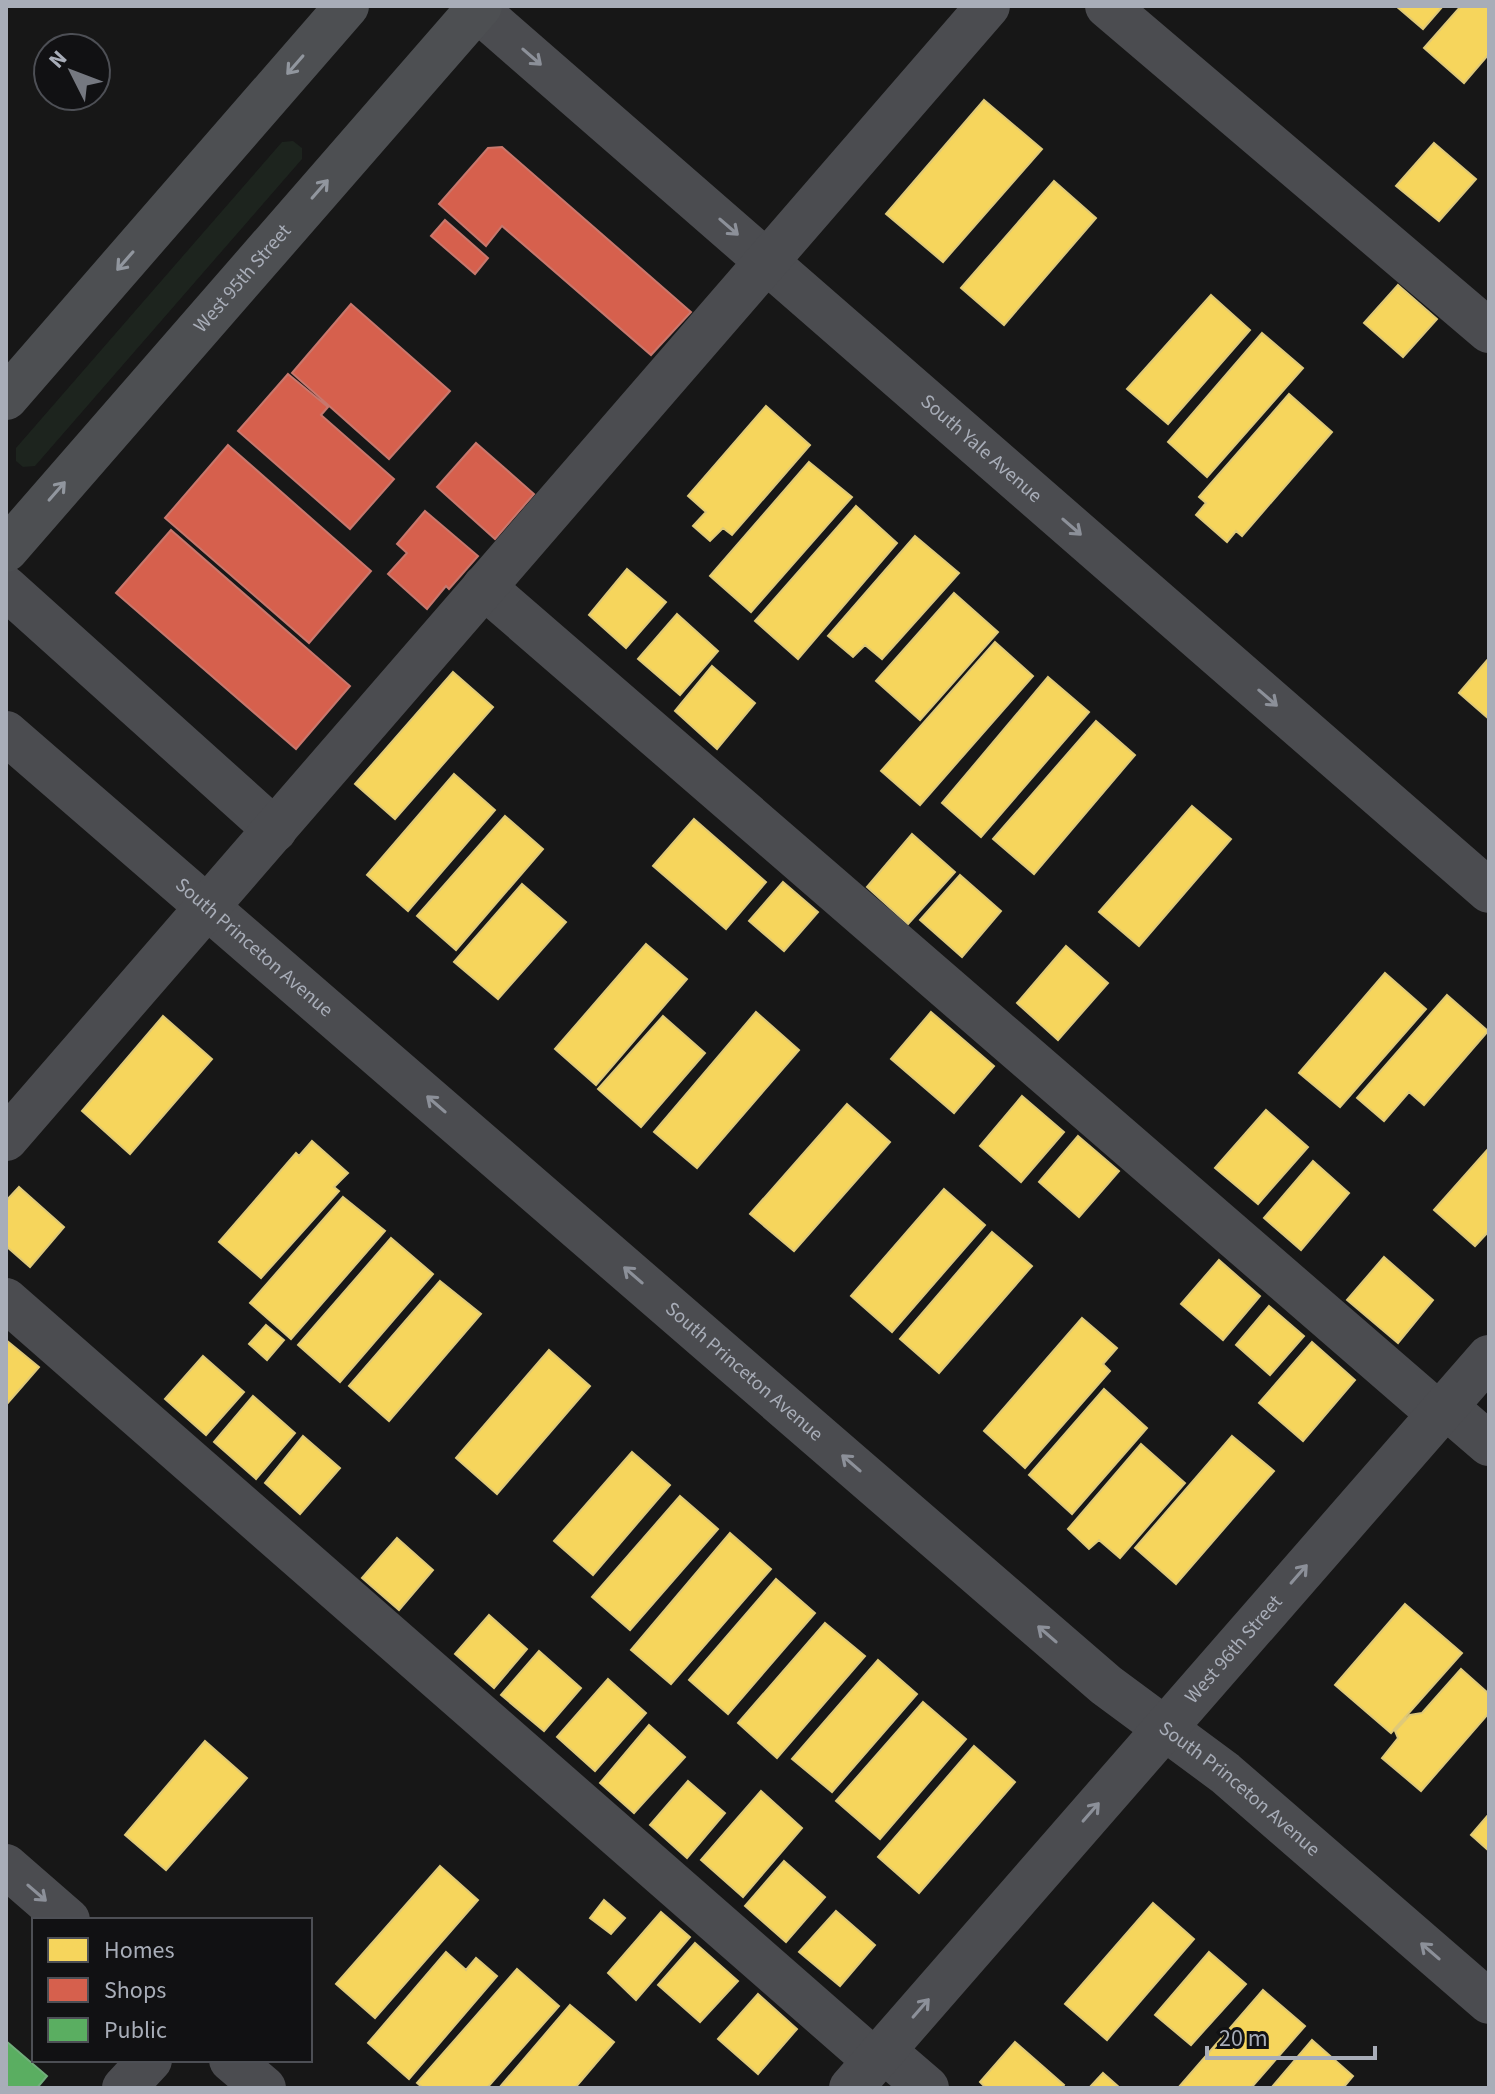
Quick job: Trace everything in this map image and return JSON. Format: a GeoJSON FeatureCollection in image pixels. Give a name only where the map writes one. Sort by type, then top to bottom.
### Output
{"type":"FeatureCollection","features":[{"type":"Feature","properties":{"kind":"main road"},"geometry":{"type":"LineString","coordinates":[[6,398],[347,6]]}},
{"type":"Feature","properties":{"kind":"main road","name":"West 95th Street"},"geometry":{"type":"LineString","coordinates":[[6,550],[476,7]]}},
{"type":"Feature","properties":{"kind":"street"},"geometry":{"type":"LineString","coordinates":[[6,1139],[988,6]]}},
{"type":"Feature","properties":{"kind":"street"},"geometry":{"type":"LineString","coordinates":[[1107,6],[1489,331]]}},
{"type":"Feature","properties":{"kind":"street","name":"South Yale Avenue"},"geometry":{"type":"LineString","coordinates":[[476,7],[1489,891]]}},
{"type":"Feature","properties":{"kind":"street"},"geometry":{"type":"LineString","coordinates":[[484,587],[1442,1410],[1489,1444]]}},
{"type":"Feature","properties":{"kind":"street"},"geometry":{"type":"LineString","coordinates":[[6,588],[275,830]]}},
{"type":"Feature","properties":{"kind":"street","name":"South Princeton Avenue"},"geometry":{"type":"LineString","coordinates":[[6,733],[1106,1685],[1225,1773],[1489,2002]]}},
{"type":"Feature","properties":{"kind":"street"},"geometry":{"type":"LineString","coordinates":[[6,1300],[870,2066],[927,2088]]}},
{"type":"Feature","properties":{"kind":"street","name":"West 96th Street"},"geometry":{"type":"LineString","coordinates":[[870,2066],[1489,1357]]}},
{"type":"Feature","properties":{"kind":"street"},"geometry":{"type":"LineString","coordinates":[[6,1866],[66,1918]]}},
{"type":"Feature","properties":{"kind":"street"},"geometry":{"type":"LineString","coordinates":[[124,2088],[148,2062]]}},
{"type":"Feature","properties":{"kind":"street"},"geometry":{"type":"LineString","coordinates":[[233,2062],[264,2088]]}},
{"type":"Feature","properties":{"kind":"shaded area"},"geometry":{"type":"Polygon","coordinates":[[[293,141],[302,148],[302,159],[35,466],[23,467],[16,461],[16,448],[282,142],[293,141]]]}},
{"type":"Feature","properties":{"kind":"building: Homes"},"geometry":{"type":"Polygon","coordinates":[[[1396,6],[1443,6],[1423,29],[1396,6]]]}},
{"type":"Feature","properties":{"kind":"building: Homes"},"geometry":{"type":"Polygon","coordinates":[[[1461,6],[1489,6],[1489,54],[1464,83],[1424,48],[1461,6]]]}},
{"type":"Feature","properties":{"kind":"building: Homes"},"geometry":{"type":"Polygon","coordinates":[[[984,100],[1042,149],[943,262],[886,214],[984,100]]]}},
{"type":"Feature","properties":{"kind":"building: Homes"},"geometry":{"type":"Polygon","coordinates":[[[1434,143],[1476,179],[1439,221],[1396,186],[1434,143]]]}},
{"type":"Feature","properties":{"kind":"building: Homes"},"geometry":{"type":"Polygon","coordinates":[[[1054,181],[1096,218],[1004,325],[961,288],[1054,181]]]}},
{"type":"Feature","properties":{"kind":"building: Homes"},"geometry":{"type":"Polygon","coordinates":[[[1398,285],[1437,319],[1403,357],[1364,323],[1398,285]]]}},
{"type":"Feature","properties":{"kind":"building: Homes"},"geometry":{"type":"Polygon","coordinates":[[[1211,295],[1250,330],[1168,424],[1127,389],[1211,295]]]}},
{"type":"Feature","properties":{"kind":"building: Homes"},"geometry":{"type":"Polygon","coordinates":[[[1262,333],[1303,368],[1207,477],[1168,442],[1262,333]]]}},
{"type":"Feature","properties":{"kind":"building: Homes"},"geometry":{"type":"Polygon","coordinates":[[[1289,394],[1332,432],[1242,536],[1236,531],[1227,542],[1196,515],[1206,503],[1199,497],[1289,394]]]}},
{"type":"Feature","properties":{"kind":"building: Homes"},"geometry":{"type":"Polygon","coordinates":[[[766,406],[810,445],[732,535],[723,528],[710,541],[693,526],[706,512],[688,496],[766,406]]]}},
{"type":"Feature","properties":{"kind":"building: Homes"},"geometry":{"type":"Polygon","coordinates":[[[809,462],[852,497],[751,612],[710,576],[809,462]]]}},
{"type":"Feature","properties":{"kind":"building: Homes"},"geometry":{"type":"Polygon","coordinates":[[[856,506],[897,543],[798,659],[755,621],[856,506]]]}},
{"type":"Feature","properties":{"kind":"building: Homes"},"geometry":{"type":"Polygon","coordinates":[[[915,536],[959,573],[882,659],[865,645],[853,657],[828,636],[915,536]]]}},
{"type":"Feature","properties":{"kind":"building: Homes"},"geometry":{"type":"Polygon","coordinates":[[[627,569],[666,602],[626,648],[589,615],[627,569]]]}},
{"type":"Feature","properties":{"kind":"building: Homes"},"geometry":{"type":"Polygon","coordinates":[[[954,593],[998,632],[920,720],[876,681],[954,593]]]}},
{"type":"Feature","properties":{"kind":"building: Homes"},"geometry":{"type":"Polygon","coordinates":[[[677,614],[718,651],[680,695],[638,659],[677,614]]]}},
{"type":"Feature","properties":{"kind":"building: Homes"},"geometry":{"type":"Polygon","coordinates":[[[995,642],[1033,676],[920,805],[881,771],[995,642]]]}},
{"type":"Feature","properties":{"kind":"building: Homes"},"geometry":{"type":"Polygon","coordinates":[[[1489,658],[1489,719],[1459,693],[1489,658]]]}},
{"type":"Feature","properties":{"kind":"building: Homes"},"geometry":{"type":"Polygon","coordinates":[[[712,666],[755,703],[717,749],[675,711],[712,666]]]}},
{"type":"Feature","properties":{"kind":"building: Homes"},"geometry":{"type":"Polygon","coordinates":[[[453,672],[493,707],[395,819],[355,784],[453,672]]]}},
{"type":"Feature","properties":{"kind":"building: Homes"},"geometry":{"type":"Polygon","coordinates":[[[1048,677],[1089,712],[981,837],[942,803],[1048,677]]]}},
{"type":"Feature","properties":{"kind":"building: Homes"},"geometry":{"type":"Polygon","coordinates":[[[1096,721],[1135,755],[1034,874],[993,839],[1096,721]]]}},
{"type":"Feature","properties":{"kind":"building: Homes"},"geometry":{"type":"Polygon","coordinates":[[[454,774],[495,810],[408,911],[367,875],[454,774]]]}},
{"type":"Feature","properties":{"kind":"building: Homes"},"geometry":{"type":"Polygon","coordinates":[[[1192,806],[1231,839],[1139,946],[1099,912],[1192,806]]]}},
{"type":"Feature","properties":{"kind":"building: Homes"},"geometry":{"type":"Polygon","coordinates":[[[505,816],[543,849],[456,950],[417,916],[505,816]]]}},
{"type":"Feature","properties":{"kind":"building: Homes"},"geometry":{"type":"Polygon","coordinates":[[[694,819],[766,882],[726,929],[653,866],[694,819]]]}},
{"type":"Feature","properties":{"kind":"building: Homes"},"geometry":{"type":"Polygon","coordinates":[[[912,834],[955,872],[908,924],[867,887],[912,834]]]}},
{"type":"Feature","properties":{"kind":"building: Homes"},"geometry":{"type":"Polygon","coordinates":[[[960,875],[1001,911],[962,957],[920,920],[960,875]]]}},
{"type":"Feature","properties":{"kind":"building: Homes"},"geometry":{"type":"Polygon","coordinates":[[[783,882],[818,912],[784,951],[749,921],[783,882]]]}},
{"type":"Feature","properties":{"kind":"building: Homes"},"geometry":{"type":"Polygon","coordinates":[[[522,884],[566,922],[498,999],[454,962],[522,884]]]}},
{"type":"Feature","properties":{"kind":"building: Homes"},"geometry":{"type":"Polygon","coordinates":[[[646,944],[687,979],[596,1085],[555,1049],[646,944]]]}},
{"type":"Feature","properties":{"kind":"building: Homes"},"geometry":{"type":"Polygon","coordinates":[[[1066,946],[1108,983],[1058,1040],[1017,1003],[1066,946]]]}},
{"type":"Feature","properties":{"kind":"building: Homes"},"geometry":{"type":"Polygon","coordinates":[[[1385,973],[1426,1009],[1340,1107],[1299,1073],[1385,973]]]}},
{"type":"Feature","properties":{"kind":"building: Homes"},"geometry":{"type":"Polygon","coordinates":[[[1447,995],[1488,1031],[1424,1105],[1409,1092],[1384,1121],[1357,1098],[1447,995]]]}},
{"type":"Feature","properties":{"kind":"building: Homes"},"geometry":{"type":"Polygon","coordinates":[[[756,1012],[799,1050],[697,1168],[654,1132],[756,1012]]]}},
{"type":"Feature","properties":{"kind":"building: Homes"},"geometry":{"type":"Polygon","coordinates":[[[931,1012],[994,1066],[954,1113],[891,1059],[931,1012]]]}},
{"type":"Feature","properties":{"kind":"building: Homes"},"geometry":{"type":"Polygon","coordinates":[[[163,1016],[212,1059],[130,1154],[82,1111],[163,1016]]]}},
{"type":"Feature","properties":{"kind":"building: Homes"},"geometry":{"type":"Polygon","coordinates":[[[663,1016],[705,1053],[641,1127],[598,1089],[663,1016]]]}},
{"type":"Feature","properties":{"kind":"building: Homes"},"geometry":{"type":"Polygon","coordinates":[[[1022,1096],[1064,1132],[1021,1182],[980,1146],[1022,1096]]]}},
{"type":"Feature","properties":{"kind":"building: Homes"},"geometry":{"type":"Polygon","coordinates":[[[847,1104],[890,1142],[794,1251],[750,1214],[847,1104]]]}},
{"type":"Feature","properties":{"kind":"building: Homes"},"geometry":{"type":"Polygon","coordinates":[[[1266,1110],[1308,1147],[1258,1204],[1215,1168],[1266,1110]]]}},
{"type":"Feature","properties":{"kind":"building: Homes"},"geometry":{"type":"Polygon","coordinates":[[[1078,1136],[1119,1171],[1079,1217],[1039,1182],[1078,1136]]]}},
{"type":"Feature","properties":{"kind":"building: Homes"},"geometry":{"type":"Polygon","coordinates":[[[312,1141],[348,1173],[334,1187],[339,1191],[261,1278],[219,1242],[296,1153],[299,1156],[312,1141]]]}},
{"type":"Feature","properties":{"kind":"building: Homes"},"geometry":{"type":"Polygon","coordinates":[[[1489,1148],[1489,1231],[1475,1246],[1434,1210],[1489,1148]]]}},
{"type":"Feature","properties":{"kind":"building: Homes"},"geometry":{"type":"Polygon","coordinates":[[[1313,1161],[1349,1193],[1301,1250],[1264,1218],[1313,1161]]]}},
{"type":"Feature","properties":{"kind":"building: Homes"},"geometry":{"type":"Polygon","coordinates":[[[19,1187],[64,1227],[30,1267],[6,1246],[6,1201],[19,1187]]]}},
{"type":"Feature","properties":{"kind":"building: Homes"},"geometry":{"type":"Polygon","coordinates":[[[944,1189],[985,1225],[892,1332],[851,1296],[944,1189]]]}},
{"type":"Feature","properties":{"kind":"building: Homes"},"geometry":{"type":"Polygon","coordinates":[[[343,1197],[385,1231],[291,1339],[250,1303],[343,1197]]]}},
{"type":"Feature","properties":{"kind":"building: Homes"},"geometry":{"type":"Polygon","coordinates":[[[992,1232],[1032,1266],[939,1373],[900,1339],[992,1232]]]}},
{"type":"Feature","properties":{"kind":"building: Homes"},"geometry":{"type":"Polygon","coordinates":[[[391,1238],[433,1274],[340,1382],[298,1345],[391,1238]]]}},
{"type":"Feature","properties":{"kind":"building: Homes"},"geometry":{"type":"Polygon","coordinates":[[[1384,1257],[1433,1300],[1398,1343],[1347,1300],[1384,1257]]]}},
{"type":"Feature","properties":{"kind":"building: Homes"},"geometry":{"type":"Polygon","coordinates":[[[1219,1260],[1260,1296],[1223,1340],[1181,1304],[1219,1260]]]}},
{"type":"Feature","properties":{"kind":"building: Homes"},"geometry":{"type":"Polygon","coordinates":[[[440,1281],[481,1314],[389,1421],[349,1386],[440,1281]]]}},
{"type":"Feature","properties":{"kind":"building: Homes"},"geometry":{"type":"Polygon","coordinates":[[[1269,1306],[1304,1336],[1270,1375],[1236,1345],[1269,1306]]]}},
{"type":"Feature","properties":{"kind":"building: Homes"},"geometry":{"type":"Polygon","coordinates":[[[1082,1318],[1117,1348],[1103,1364],[1110,1371],[1025,1468],[984,1431],[1082,1318]]]}},
{"type":"Feature","properties":{"kind":"building: Homes"},"geometry":{"type":"Polygon","coordinates":[[[266,1325],[284,1340],[267,1360],[249,1344],[266,1325]]]}},
{"type":"Feature","properties":{"kind":"building: Homes"},"geometry":{"type":"Polygon","coordinates":[[[6,1340],[39,1367],[6,1405],[6,1340]]]}},
{"type":"Feature","properties":{"kind":"building: Homes"},"geometry":{"type":"Polygon","coordinates":[[[1312,1342],[1355,1380],[1303,1441],[1259,1403],[1312,1342]]]}},
{"type":"Feature","properties":{"kind":"building: Homes"},"geometry":{"type":"Polygon","coordinates":[[[549,1350],[590,1386],[497,1494],[456,1458],[549,1350]]]}},
{"type":"Feature","properties":{"kind":"building: Homes"},"geometry":{"type":"Polygon","coordinates":[[[203,1356],[244,1392],[206,1435],[165,1399],[203,1356]]]}},
{"type":"Feature","properties":{"kind":"building: Homes"},"geometry":{"type":"Polygon","coordinates":[[[1104,1389],[1147,1428],[1072,1514],[1029,1475],[1104,1389]]]}},
{"type":"Feature","properties":{"kind":"building: Homes"},"geometry":{"type":"Polygon","coordinates":[[[253,1396],[295,1433],[256,1479],[214,1442],[253,1396]]]}},
{"type":"Feature","properties":{"kind":"building: Homes"},"geometry":{"type":"Polygon","coordinates":[[[303,1436],[340,1468],[300,1514],[265,1483],[303,1436]]]}},
{"type":"Feature","properties":{"kind":"building: Homes"},"geometry":{"type":"Polygon","coordinates":[[[1232,1436],[1274,1471],[1176,1584],[1135,1548],[1232,1436]]]}},
{"type":"Feature","properties":{"kind":"building: Homes"},"geometry":{"type":"Polygon","coordinates":[[[1141,1444],[1185,1483],[1120,1558],[1099,1540],[1089,1549],[1068,1529],[1141,1444]]]}},
{"type":"Feature","properties":{"kind":"building: Homes"},"geometry":{"type":"Polygon","coordinates":[[[632,1452],[670,1485],[593,1575],[554,1541],[632,1452]]]}},
{"type":"Feature","properties":{"kind":"building: Homes"},"geometry":{"type":"Polygon","coordinates":[[[680,1496],[718,1529],[630,1630],[592,1597],[680,1496]]]}},
{"type":"Feature","properties":{"kind":"building: Homes"},"geometry":{"type":"Polygon","coordinates":[[[730,1533],[771,1569],[671,1684],[631,1650],[730,1533]]]}},
{"type":"Feature","properties":{"kind":"building: Homes"},"geometry":{"type":"Polygon","coordinates":[[[397,1538],[433,1570],[399,1610],[362,1578],[397,1538]]]}},
{"type":"Feature","properties":{"kind":"building: Homes"},"geometry":{"type":"Polygon","coordinates":[[[776,1579],[815,1613],[728,1714],[689,1680],[776,1579]]]}},
{"type":"Feature","properties":{"kind":"building: Homes"},"geometry":{"type":"Polygon","coordinates":[[[1405,1604],[1462,1653],[1391,1733],[1335,1685],[1405,1604]]]}},
{"type":"Feature","properties":{"kind":"building: Homes"},"geometry":{"type":"Polygon","coordinates":[[[489,1615],[527,1649],[494,1688],[455,1654],[489,1615]]]}},
{"type":"Feature","properties":{"kind":"building: Homes"},"geometry":{"type":"Polygon","coordinates":[[[825,1623],[865,1656],[777,1758],[738,1723],[825,1623]]]}},
{"type":"Feature","properties":{"kind":"building: Homes"},"geometry":{"type":"Polygon","coordinates":[[[539,1651],[581,1688],[544,1731],[501,1695],[539,1651]]]}},
{"type":"Feature","properties":{"kind":"building: Homes"},"geometry":{"type":"Polygon","coordinates":[[[878,1660],[917,1694],[832,1792],[792,1759],[878,1660]]]}},
{"type":"Feature","properties":{"kind":"building: Homes"},"geometry":{"type":"Polygon","coordinates":[[[1461,1669],[1489,1694],[1489,1713],[1421,1791],[1382,1758],[1398,1738],[1395,1731],[1410,1715],[1422,1713],[1461,1669]]]}},
{"type":"Feature","properties":{"kind":"building: Homes"},"geometry":{"type":"Polygon","coordinates":[[[608,1679],[646,1713],[595,1771],[557,1737],[608,1679]]]}},
{"type":"Feature","properties":{"kind":"building: Homes"},"geometry":{"type":"Polygon","coordinates":[[[923,1702],[966,1739],[880,1839],[836,1801],[923,1702]]]}},
{"type":"Feature","properties":{"kind":"building: Homes"},"geometry":{"type":"Polygon","coordinates":[[[649,1725],[685,1757],[634,1813],[600,1783],[649,1725]]]}},
{"type":"Feature","properties":{"kind":"building: Homes"},"geometry":{"type":"Polygon","coordinates":[[[205,1741],[247,1778],[166,1870],[125,1835],[205,1741]]]}},
{"type":"Feature","properties":{"kind":"building: Homes"},"geometry":{"type":"Polygon","coordinates":[[[974,1746],[1015,1782],[919,1893],[878,1857],[974,1746]]]}},
{"type":"Feature","properties":{"kind":"building: Homes"},"geometry":{"type":"Polygon","coordinates":[[[688,1781],[725,1813],[687,1858],[650,1825],[688,1781]]]}},
{"type":"Feature","properties":{"kind":"building: Homes"},"geometry":{"type":"Polygon","coordinates":[[[761,1791],[802,1828],[743,1897],[701,1860],[761,1791]]]}},
{"type":"Feature","properties":{"kind":"building: Homes"},"geometry":{"type":"Polygon","coordinates":[[[1489,1814],[1489,1851],[1471,1835],[1489,1814]]]}},
{"type":"Feature","properties":{"kind":"building: Homes"},"geometry":{"type":"Polygon","coordinates":[[[784,1861],[825,1897],[786,1942],[745,1906],[784,1861]]]}},
{"type":"Feature","properties":{"kind":"building: Homes"},"geometry":{"type":"Polygon","coordinates":[[[440,1866],[478,1900],[375,2018],[336,1984],[440,1866]]]}},
{"type":"Feature","properties":{"kind":"building: Homes"},"geometry":{"type":"Polygon","coordinates":[[[604,1900],[625,1918],[611,1934],[590,1918],[604,1900]]]}},
{"type":"Feature","properties":{"kind":"building: Homes"},"geometry":{"type":"Polygon","coordinates":[[[1153,1903],[1194,1939],[1107,2040],[1065,2004],[1153,1903]]]}},
{"type":"Feature","properties":{"kind":"building: Homes"},"geometry":{"type":"Polygon","coordinates":[[[836,1911],[875,1945],[840,1986],[799,1952],[836,1911]]]}},
{"type":"Feature","properties":{"kind":"building: Homes"},"geometry":{"type":"Polygon","coordinates":[[[661,1912],[690,1937],[636,2000],[608,1973],[661,1912]]]}},
{"type":"Feature","properties":{"kind":"building: Homes"},"geometry":{"type":"Polygon","coordinates":[[[695,1943],[738,1981],[700,2022],[658,1985],[695,1943]]]}},
{"type":"Feature","properties":{"kind":"building: Homes"},"geometry":{"type":"Polygon","coordinates":[[[446,1952],[466,1970],[476,1958],[497,1976],[409,2079],[368,2043],[446,1952]]]}},
{"type":"Feature","properties":{"kind":"building: Homes"},"geometry":{"type":"Polygon","coordinates":[[[1209,1952],[1246,1984],[1191,2045],[1155,2015],[1209,1952]]]}},
{"type":"Feature","properties":{"kind":"building: Homes"},"geometry":{"type":"Polygon","coordinates":[[[517,1969],[559,2006],[487,2088],[423,2088],[417,2083],[517,1969]]]}},
{"type":"Feature","properties":{"kind":"building: Homes"},"geometry":{"type":"Polygon","coordinates":[[[1263,1990],[1305,2026],[1251,2088],[1178,2088],[1263,1990]]]}},
{"type":"Feature","properties":{"kind":"building: Homes"},"geometry":{"type":"Polygon","coordinates":[[[758,1994],[797,2029],[758,2074],[718,2039],[758,1994]]]}},
{"type":"Feature","properties":{"kind":"building: Homes"},"geometry":{"type":"Polygon","coordinates":[[[570,2005],[614,2042],[575,2088],[499,2088],[570,2005]]]}},
{"type":"Feature","properties":{"kind":"building: Homes"},"geometry":{"type":"Polygon","coordinates":[[[1312,2040],[1353,2076],[1343,2088],[1271,2088],[1312,2040]]]}},
{"type":"Feature","properties":{"kind":"building: Homes"},"geometry":{"type":"Polygon","coordinates":[[[1015,2042],[1064,2085],[1062,2088],[986,2088],[980,2082],[1015,2042]]]}},
{"type":"Feature","properties":{"kind":"building: Homes"},"geometry":{"type":"Polygon","coordinates":[[[1103,2073],[1120,2088],[1089,2088],[1103,2073]]]}},
{"type":"Feature","properties":{"kind":"building: Shops"},"geometry":{"type":"Polygon","coordinates":[[[502,147],[691,312],[651,355],[502,226],[486,246],[439,204],[488,148],[502,147]]]}},
{"type":"Feature","properties":{"kind":"building: Shops"},"geometry":{"type":"Polygon","coordinates":[[[445,220],[488,258],[475,274],[431,236],[445,220]]]}},
{"type":"Feature","properties":{"kind":"building: Shops"},"geometry":{"type":"Polygon","coordinates":[[[351,304],[450,391],[389,459],[292,373],[351,304]]]}},
{"type":"Feature","properties":{"kind":"building: Shops"},"geometry":{"type":"Polygon","coordinates":[[[288,374],[328,407],[321,415],[394,479],[350,529],[238,431],[288,374]]]}},
{"type":"Feature","properties":{"kind":"building: Shops"},"geometry":{"type":"Polygon","coordinates":[[[476,443],[534,494],[495,539],[437,487],[476,443]]]}},
{"type":"Feature","properties":{"kind":"building: Shops"},"geometry":{"type":"Polygon","coordinates":[[[228,445],[371,571],[309,643],[165,518],[228,445]]]}},
{"type":"Feature","properties":{"kind":"building: Shops"},"geometry":{"type":"Polygon","coordinates":[[[425,511],[478,556],[427,609],[388,574],[407,553],[397,544],[425,511]]]}},
{"type":"Feature","properties":{"kind":"building: Shops"},"geometry":{"type":"Polygon","coordinates":[[[171,530],[350,686],[296,749],[116,593],[171,530]]]}},
{"type":"Feature","properties":{"kind":"building: Public"},"geometry":{"type":"Polygon","coordinates":[[[6,2041],[47,2076],[37,2088],[6,2088],[6,2041]]]}}]}
